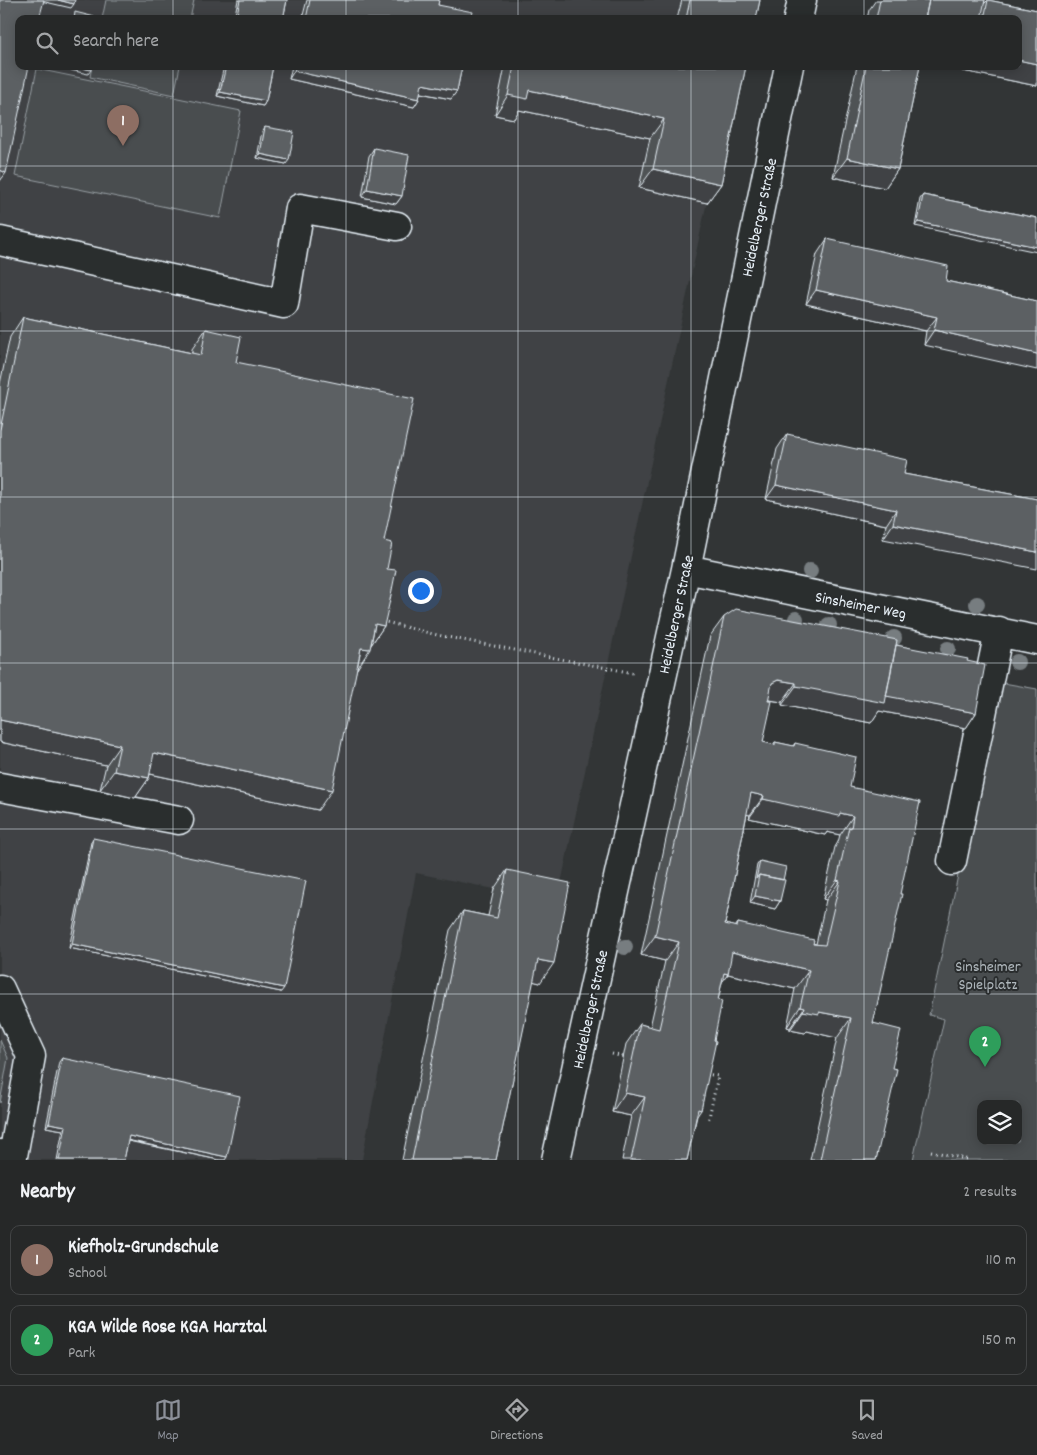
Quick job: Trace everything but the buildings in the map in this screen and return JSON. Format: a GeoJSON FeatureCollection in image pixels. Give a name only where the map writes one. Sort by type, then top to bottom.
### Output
{"type":"FeatureCollection","features":[{"type":"Feature","properties":{"kind":"street"},"geometry":{"type":"LineString","coordinates":[[799,15],[802,0]]}},
{"type":"Feature","properties":{"kind":"street","name":"Heidelberger Straße"},"geometry":{"type":"LineString","coordinates":[[556,1160],[686,569],[788,70]]}},
{"type":"Feature","properties":{"kind":"street"},"geometry":{"type":"LineString","coordinates":[[0,241],[284,304],[300,208],[398,226]]}},
{"type":"Feature","properties":{"kind":"street","name":"Sinsheimer Weg"},"geometry":{"type":"LineString","coordinates":[[686,569],[1037,640]]}},
{"type":"Feature","properties":{"kind":"street"},"geometry":{"type":"LineString","coordinates":[[952,861],[999,631]]}},
{"type":"Feature","properties":{"kind":"street"},"geometry":{"type":"LineString","coordinates":[[0,787],[179,820]]}},
{"type":"Feature","properties":{"kind":"street"},"geometry":{"type":"LineString","coordinates":[[0,989],[30,1056],[13,1156],[0,1154]]}},
{"type":"Feature","properties":{"kind":"path"},"geometry":{"type":"LineString","coordinates":[[377,619],[438,634],[661,679]]}},
{"type":"Feature","properties":{"kind":"path"},"geometry":{"type":"LineString","coordinates":[[612,1054],[624,1057]]}},
{"type":"Feature","properties":{"kind":"path"},"geometry":{"type":"LineString","coordinates":[[700,1073],[718,1076],[708,1122]]}},
{"type":"Feature","properties":{"kind":"path"},"geometry":{"type":"LineString","coordinates":[[931,1151],[970,1160]]}},
{"type":"Feature","properties":{"kind":"shaded area"},"geometry":{"type":"Polygon","coordinates":[[[0,0],[750,0],[747,15],[15,15],[15,70],[735,70],[557,902],[416,873],[362,1160],[0,1160],[0,0]]]}},
{"type":"Feature","properties":{"kind":"green space"},"geometry":{"type":"Polygon","coordinates":[[[106,0],[194,0],[191,15],[103,15],[106,0]]]}},
{"type":"Feature","properties":{"kind":"green space"},"geometry":{"type":"Polygon","coordinates":[[[37,70],[241,111],[220,218],[15,176],[37,70]]]}},
{"type":"Feature","properties":{"kind":"green space"},"geometry":{"type":"Polygon","coordinates":[[[91,70],[179,70],[174,95],[90,77],[91,70]]]}},
{"type":"Feature","properties":{"kind":"green space","name":"Sinsheimer Spielplatz"},"geometry":{"type":"Polygon","coordinates":[[[998,682],[1037,689],[1037,1160],[913,1160],[944,1019],[929,1015],[998,682]]]}},
{"type":"Feature","properties":{"kind":"green space"},"geometry":{"type":"Polygon","coordinates":[[[0,1040],[8,1058],[0,1103],[0,1040]]]}},
{"type":"Feature","properties":{"kind":"place","name":"Kiefholz-Grundschule"},"geometry":{"type":"Point","coordinates":[123,146]}},
{"type":"Feature","properties":{"kind":"place","name":"KGA Wilde Rose KGA Harztal"},"geometry":{"type":"Point","coordinates":[985,1067]}}]}
